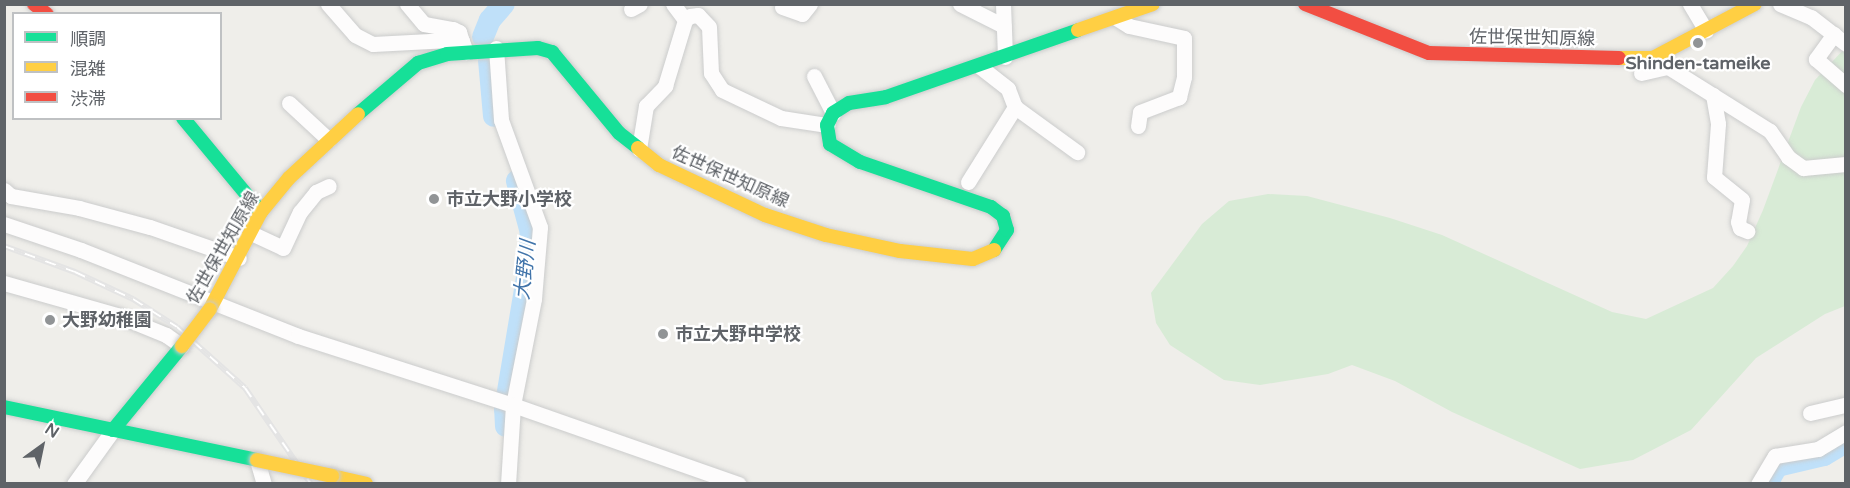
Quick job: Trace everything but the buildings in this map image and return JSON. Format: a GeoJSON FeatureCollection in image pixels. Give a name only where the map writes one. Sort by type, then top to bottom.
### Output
{"type":"FeatureCollection","features":[{"type":"Feature","properties":{"kind":"main road"},"geometry":{"type":"LineString","coordinates":[[830,119],[849,103],[886,97],[1153,4]]}},
{"type":"Feature","properties":{"kind":"main road","name":"佐世保世知原線"},"geometry":{"type":"LineString","coordinates":[[1305,4],[1429,53],[1661,61],[1755,4]]}},
{"type":"Feature","properties":{"kind":"main road","name":"佐世保世知原線"},"geometry":{"type":"LineString","coordinates":[[113,430],[212,307],[261,212],[289,178],[418,63],[464,46],[538,48],[552,52],[619,133],[659,165],[765,214],[826,235],[900,251],[973,259],[993,253],[1003,242],[1007,230],[1003,216],[991,207],[860,162],[830,144],[830,119]]}},
{"type":"Feature","properties":{"kind":"main road"},"geometry":{"type":"LineString","coordinates":[[185,120],[261,212]]}},
{"type":"Feature","properties":{"kind":"main road"},"geometry":{"type":"LineString","coordinates":[[4,407],[366,483]]}},
{"type":"Feature","properties":{"kind":"street"},"geometry":{"type":"LineString","coordinates":[[328,4],[356,35],[373,44],[432,39],[464,46]]}},
{"type":"Feature","properties":{"kind":"street"},"geometry":{"type":"LineString","coordinates":[[407,4],[424,24],[459,32],[464,46]]}},
{"type":"Feature","properties":{"kind":"street"},"geometry":{"type":"LineString","coordinates":[[673,4],[685,20]]}},
{"type":"Feature","properties":{"kind":"street"},"geometry":{"type":"LineString","coordinates":[[782,7],[802,14],[810,4]]}},
{"type":"Feature","properties":{"kind":"street"},"geometry":{"type":"LineString","coordinates":[[960,4],[1004,27]]}},
{"type":"Feature","properties":{"kind":"street"},"geometry":{"type":"LineString","coordinates":[[1003,4],[1005,57]]}},
{"type":"Feature","properties":{"kind":"street"},"geometry":{"type":"LineString","coordinates":[[1690,4],[1706,32]]}},
{"type":"Feature","properties":{"kind":"street"},"geometry":{"type":"LineString","coordinates":[[1780,4],[1811,17],[1840,39],[1816,59],[1845,85]]}},
{"type":"Feature","properties":{"kind":"street"},"geometry":{"type":"LineString","coordinates":[[685,20],[698,15],[709,27],[711,73],[722,90],[781,118],[830,119],[814,76]]}},
{"type":"Feature","properties":{"kind":"street"},"geometry":{"type":"LineString","coordinates":[[1116,18],[1130,26],[1184,38],[1184,77],[1179,97]]}},
{"type":"Feature","properties":{"kind":"street"},"geometry":{"type":"LineString","coordinates":[[639,149],[646,106],[665,86],[685,20]]}},
{"type":"Feature","properties":{"kind":"street"},"geometry":{"type":"LineString","coordinates":[[496,48],[501,120],[540,227],[534,299],[513,405],[508,483]]}},
{"type":"Feature","properties":{"kind":"street"},"geometry":{"type":"LineString","coordinates":[[1641,73],[1661,61],[1770,131],[1794,164],[1803,168],[1845,164]]}},
{"type":"Feature","properties":{"kind":"street"},"geometry":{"type":"LineString","coordinates":[[979,66],[1008,90],[1015,107],[1077,152]]}},
{"type":"Feature","properties":{"kind":"street"},"geometry":{"type":"LineString","coordinates":[[1713,95],[1718,124],[1714,177],[1742,200],[1738,222],[1740,228],[1747,231]]}},
{"type":"Feature","properties":{"kind":"street"},"geometry":{"type":"LineString","coordinates":[[1138,99],[1179,97]]}},
{"type":"Feature","properties":{"kind":"street"},"geometry":{"type":"LineString","coordinates":[[1138,126],[1140,112],[1179,97]]}},
{"type":"Feature","properties":{"kind":"street"},"geometry":{"type":"LineString","coordinates":[[290,103],[329,140]]}},
{"type":"Feature","properties":{"kind":"street"},"geometry":{"type":"LineString","coordinates":[[968,182],[1015,107]]}},
{"type":"Feature","properties":{"kind":"street"},"geometry":{"type":"LineString","coordinates":[[251,233],[283,248],[300,212],[316,192],[329,186]]}},
{"type":"Feature","properties":{"kind":"street"},"geometry":{"type":"LineString","coordinates":[[7,194],[79,208],[140,224],[239,258]]}},
{"type":"Feature","properties":{"kind":"street"},"geometry":{"type":"LineString","coordinates":[[4,224],[91,254],[212,307],[513,405],[740,483]]}},
{"type":"Feature","properties":{"kind":"street"},"geometry":{"type":"LineString","coordinates":[[4,283],[117,315],[166,334],[182,346]]}},
{"type":"Feature","properties":{"kind":"street"},"geometry":{"type":"LineString","coordinates":[[1810,413],[1845,405]]}},
{"type":"Feature","properties":{"kind":"street"},"geometry":{"type":"LineString","coordinates":[[74,483],[113,430]]}},
{"type":"Feature","properties":{"kind":"street"},"geometry":{"type":"LineString","coordinates":[[1758,483],[1775,456],[1818,449],[1845,432]]}},
{"type":"Feature","properties":{"kind":"street"},"geometry":{"type":"LineString","coordinates":[[257,460],[264,483]]}},
{"type":"Feature","properties":{"kind":"green space"},"geometry":{"type":"Polygon","coordinates":[[[1845,48],[1845,306],[1825,314],[1756,358],[1691,430],[1633,460],[1580,469],[1452,412],[1395,381],[1352,365],[1328,374],[1260,385],[1224,380],[1170,345],[1156,323],[1151,293],[1202,224],[1229,201],[1268,194],[1307,196],[1390,218],[1442,235],[1612,312],[1646,319],[1713,288],[1733,266],[1747,246],[1763,210],[1801,107],[1815,80],[1845,48]]]}},
{"type":"Feature","properties":{"kind":"waterway","name":"大野川"},"geometry":{"type":"LineString","coordinates":[[483,37],[490,20],[504,4]]}},
{"type":"Feature","properties":{"kind":"waterway","name":"大野川"},"geometry":{"type":"LineString","coordinates":[[489,60],[494,116]]}},
{"type":"Feature","properties":{"kind":"waterway","name":"大野川"},"geometry":{"type":"LineString","coordinates":[[506,426],[505,409],[528,272],[531,233],[517,181]]}},
{"type":"Feature","properties":{"kind":"waterway"},"geometry":{"type":"LineString","coordinates":[[1767,484],[1777,466],[1824,455],[1846,442]]}},
{"type":"Feature","properties":{"kind":"railway"},"geometry":{"type":"LineString","coordinates":[[4,246],[75,272],[133,299],[177,327],[245,388],[311,484]]}},
{"type":"Feature","properties":{"kind":"traffic: fast"},"geometry":{"type":"LineString","coordinates":[[994,250],[1007,230],[1003,216],[991,207],[860,162],[830,144],[827,125],[833,113],[849,103],[886,97],[1078,30]]}},
{"type":"Feature","properties":{"kind":"traffic: fast"},"geometry":{"type":"LineString","coordinates":[[358,114],[418,63],[447,54],[538,48],[552,52],[619,133],[638,148]]}},
{"type":"Feature","properties":{"kind":"traffic: fast"},"geometry":{"type":"LineString","coordinates":[[185,120],[261,212]]}},
{"type":"Feature","properties":{"kind":"traffic: fast"},"geometry":{"type":"LineString","coordinates":[[113,430],[182,346]]}},
{"type":"Feature","properties":{"kind":"traffic: fast"},"geometry":{"type":"LineString","coordinates":[[4,407],[257,460]]}},
{"type":"Feature","properties":{"kind":"traffic: slow"},"geometry":{"type":"LineString","coordinates":[[1078,30],[1153,4]]}},
{"type":"Feature","properties":{"kind":"traffic: slow"},"geometry":{"type":"LineString","coordinates":[[1619,58],[1653,58],[1755,4]]}},
{"type":"Feature","properties":{"kind":"traffic: slow"},"geometry":{"type":"LineString","coordinates":[[210,309],[261,212],[289,178],[358,114]]}},
{"type":"Feature","properties":{"kind":"traffic: slow"},"geometry":{"type":"LineString","coordinates":[[638,148],[659,165],[765,215],[826,235],[900,251],[973,259],[994,250]]}},
{"type":"Feature","properties":{"kind":"traffic: slow"},"geometry":{"type":"LineString","coordinates":[[182,346],[210,309]]}},
{"type":"Feature","properties":{"kind":"traffic: slow"},"geometry":{"type":"LineString","coordinates":[[257,460],[332,476]]}},
{"type":"Feature","properties":{"kind":"traffic: slow"},"geometry":{"type":"LineString","coordinates":[[332,476],[366,484]]}},
{"type":"Feature","properties":{"kind":"traffic: jam"},"geometry":{"type":"LineString","coordinates":[[34,4],[44,12]]}},
{"type":"Feature","properties":{"kind":"traffic: jam"},"geometry":{"type":"LineString","coordinates":[[1305,4],[1429,53],[1619,58]]}},
{"type":"Feature","properties":{"kind":"place","name":"Shinden-tameike"},"geometry":{"type":"Point","coordinates":[1698,43]}},
{"type":"Feature","properties":{"kind":"place","name":"市立大野小学校"},"geometry":{"type":"Point","coordinates":[434,199]}},
{"type":"Feature","properties":{"kind":"place","name":"大野幼稚園"},"geometry":{"type":"Point","coordinates":[50,320]}},
{"type":"Feature","properties":{"kind":"place","name":"市立大野中学校"},"geometry":{"type":"Point","coordinates":[663,334]}}]}
